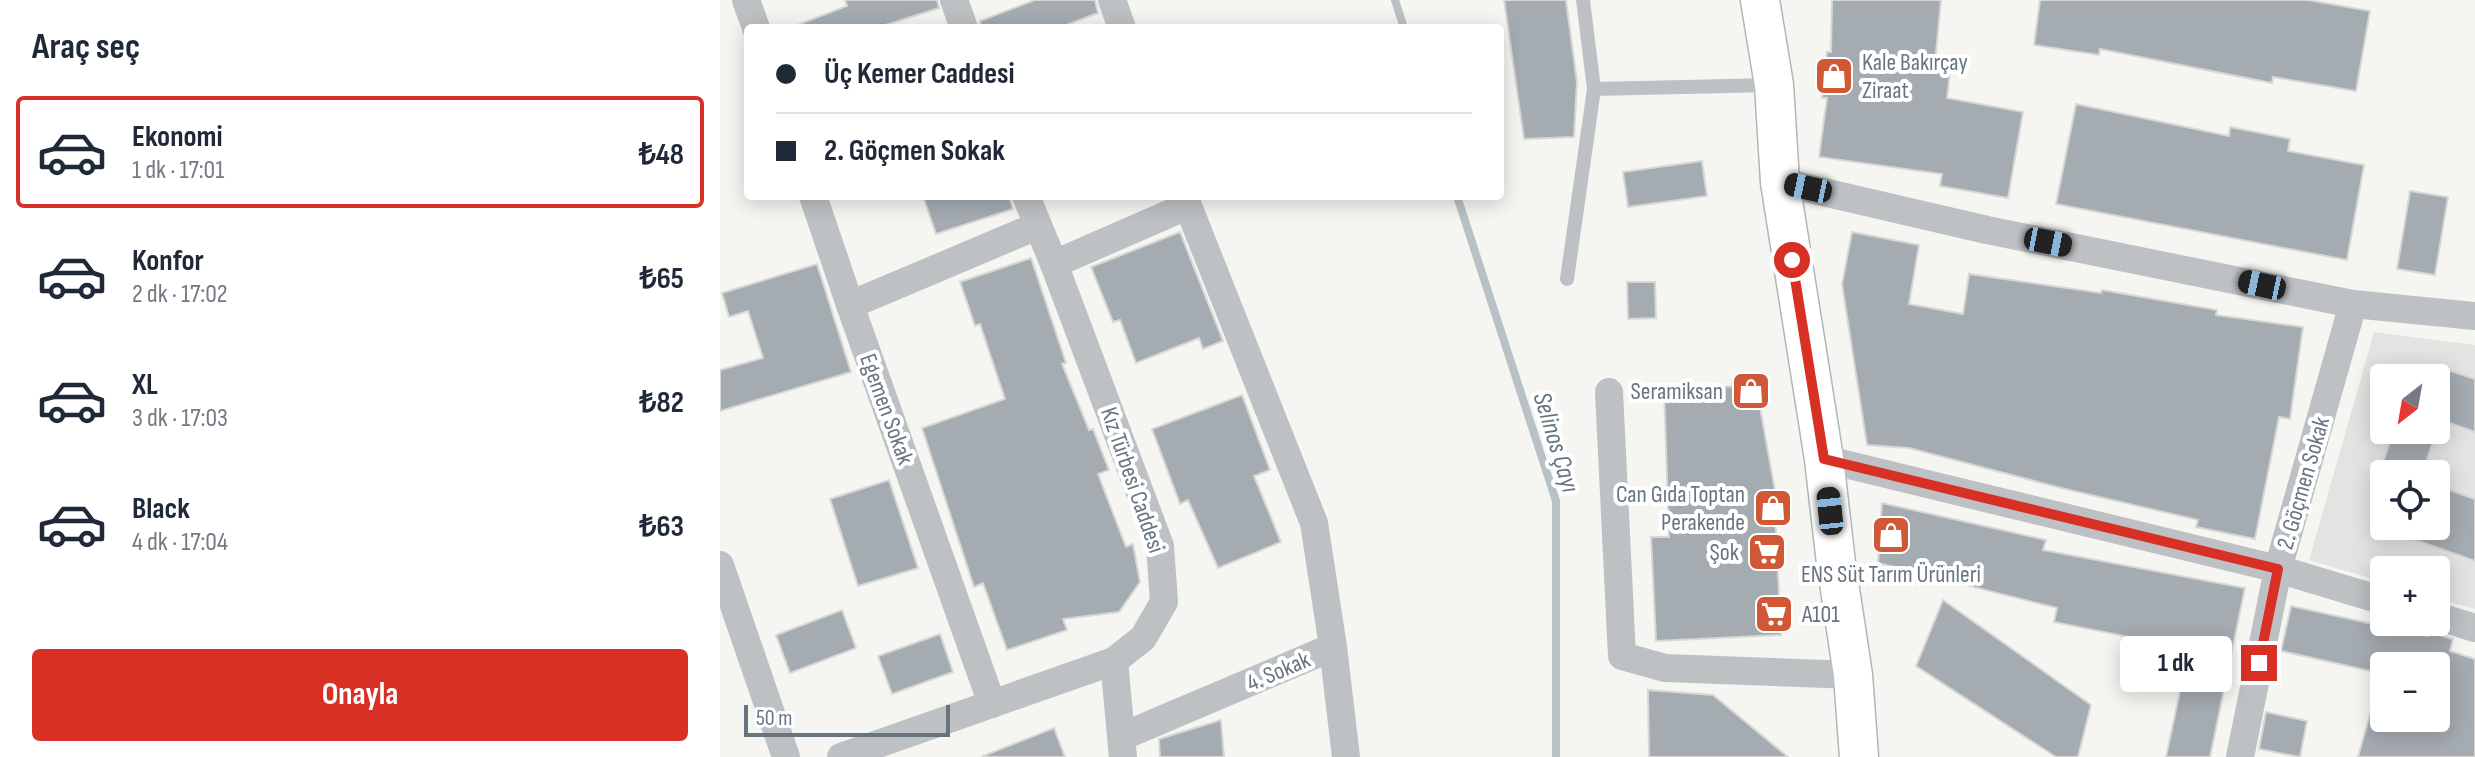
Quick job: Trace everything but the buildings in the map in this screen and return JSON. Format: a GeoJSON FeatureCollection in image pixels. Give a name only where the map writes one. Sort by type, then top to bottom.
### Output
{"type":"FeatureCollection","features":[{"type":"Feature","properties":{"kind":"main road"},"geometry":{"type":"LineString","coordinates":[[1767,11],[1780,182],[1824,459],[1853,675],[1859,757]]}},
{"type":"Feature","properties":{"kind":"street"},"geometry":{"type":"LineString","coordinates":[[746,0],[755,24]]}},
{"type":"Feature","properties":{"kind":"street"},"geometry":{"type":"LineString","coordinates":[[954,0],[963,24]]}},
{"type":"Feature","properties":{"kind":"street"},"geometry":{"type":"LineString","coordinates":[[1112,0],[1121,24]]}},
{"type":"Feature","properties":{"kind":"street"},"geometry":{"type":"LineString","coordinates":[[1780,182],[1987,230],[2353,304],[2475,316]]}},
{"type":"Feature","properties":{"kind":"street","name":"Egemen Sokak"},"geometry":{"type":"LineString","coordinates":[[814,200],[992,704]]}},
{"type":"Feature","properties":{"kind":"street","name":"Kız Türbesi Caddesi"},"geometry":{"type":"LineString","coordinates":[[841,757],[1114,661],[1143,638],[1164,602],[1160,546],[1027,200]]}},
{"type":"Feature","properties":{"kind":"street"},"geometry":{"type":"LineString","coordinates":[[1054,264],[1186,201],[1314,523],[1333,647]]}},
{"type":"Feature","properties":{"kind":"street"},"geometry":{"type":"LineString","coordinates":[[850,305],[1037,226]]}},
{"type":"Feature","properties":{"kind":"street","name":"2. Göçmen Sokak"},"geometry":{"type":"LineString","coordinates":[[2240,757],[2278,569],[2353,304]]}},
{"type":"Feature","properties":{"kind":"street"},"geometry":{"type":"LineString","coordinates":[[1609,392],[1622,656],[1665,668],[1853,675]]}},
{"type":"Feature","properties":{"kind":"street"},"geometry":{"type":"LineString","coordinates":[[1824,459],[2278,569],[2370,597]]}},
{"type":"Feature","properties":{"kind":"street"},"geometry":{"type":"LineString","coordinates":[[720,565],[786,757]]}},
{"type":"Feature","properties":{"kind":"street"},"geometry":{"type":"LineString","coordinates":[[2450,620],[2475,628]]}},
{"type":"Feature","properties":{"kind":"street","name":"4. Sokak"},"geometry":{"type":"LineString","coordinates":[[1122,747],[1333,647],[1346,757]]}},
{"type":"Feature","properties":{"kind":"street"},"geometry":{"type":"LineString","coordinates":[[1114,661],[1122,747]]}},
{"type":"Feature","properties":{"kind":"lane"},"geometry":{"type":"LineString","coordinates":[[1567,279],[1594,89],[1583,0]]}},
{"type":"Feature","properties":{"kind":"lane"},"geometry":{"type":"LineString","coordinates":[[1594,89],[1774,85]]}},
{"type":"Feature","properties":{"kind":"shaded area"},"geometry":{"type":"Polygon","coordinates":[[[2374,332],[2475,345],[2475,609],[2450,602],[2450,556],[2370,556],[2370,578],[2309,560],[2374,332]]]}},
{"type":"Feature","properties":{"kind":"waterway","name":"Selinos Çayı"},"geometry":{"type":"LineString","coordinates":[[1395,0],[1403,24]]}},
{"type":"Feature","properties":{"kind":"waterway","name":"Selinos Çayı"},"geometry":{"type":"LineString","coordinates":[[1458,200],[1556,501],[1556,757]]}},
{"type":"Feature","properties":{"kind":"place","name":"Kale Bakırçay Ziraat"},"geometry":{"type":"Point","coordinates":[1834,76]}},
{"type":"Feature","properties":{"kind":"place","name":"Seramiksan"},"geometry":{"type":"Point","coordinates":[1751,391]}},
{"type":"Feature","properties":{"kind":"place","name":"Can Gıda Toptan Perakende"},"geometry":{"type":"Point","coordinates":[1773,508]}},
{"type":"Feature","properties":{"kind":"place","name":"ENS Süt Tarım Ürünleri"},"geometry":{"type":"Point","coordinates":[1891,535]}},
{"type":"Feature","properties":{"kind":"place","name":"Şok"},"geometry":{"type":"Point","coordinates":[1767,552]}},
{"type":"Feature","properties":{"kind":"place","name":"A101"},"geometry":{"type":"Point","coordinates":[1774,614]}},
{"type":"Feature","properties":{"kind":"route"},"geometry":{"type":"LineString","coordinates":[[1792,260],[1824,459],[2278,569],[2259,663]]}}]}
